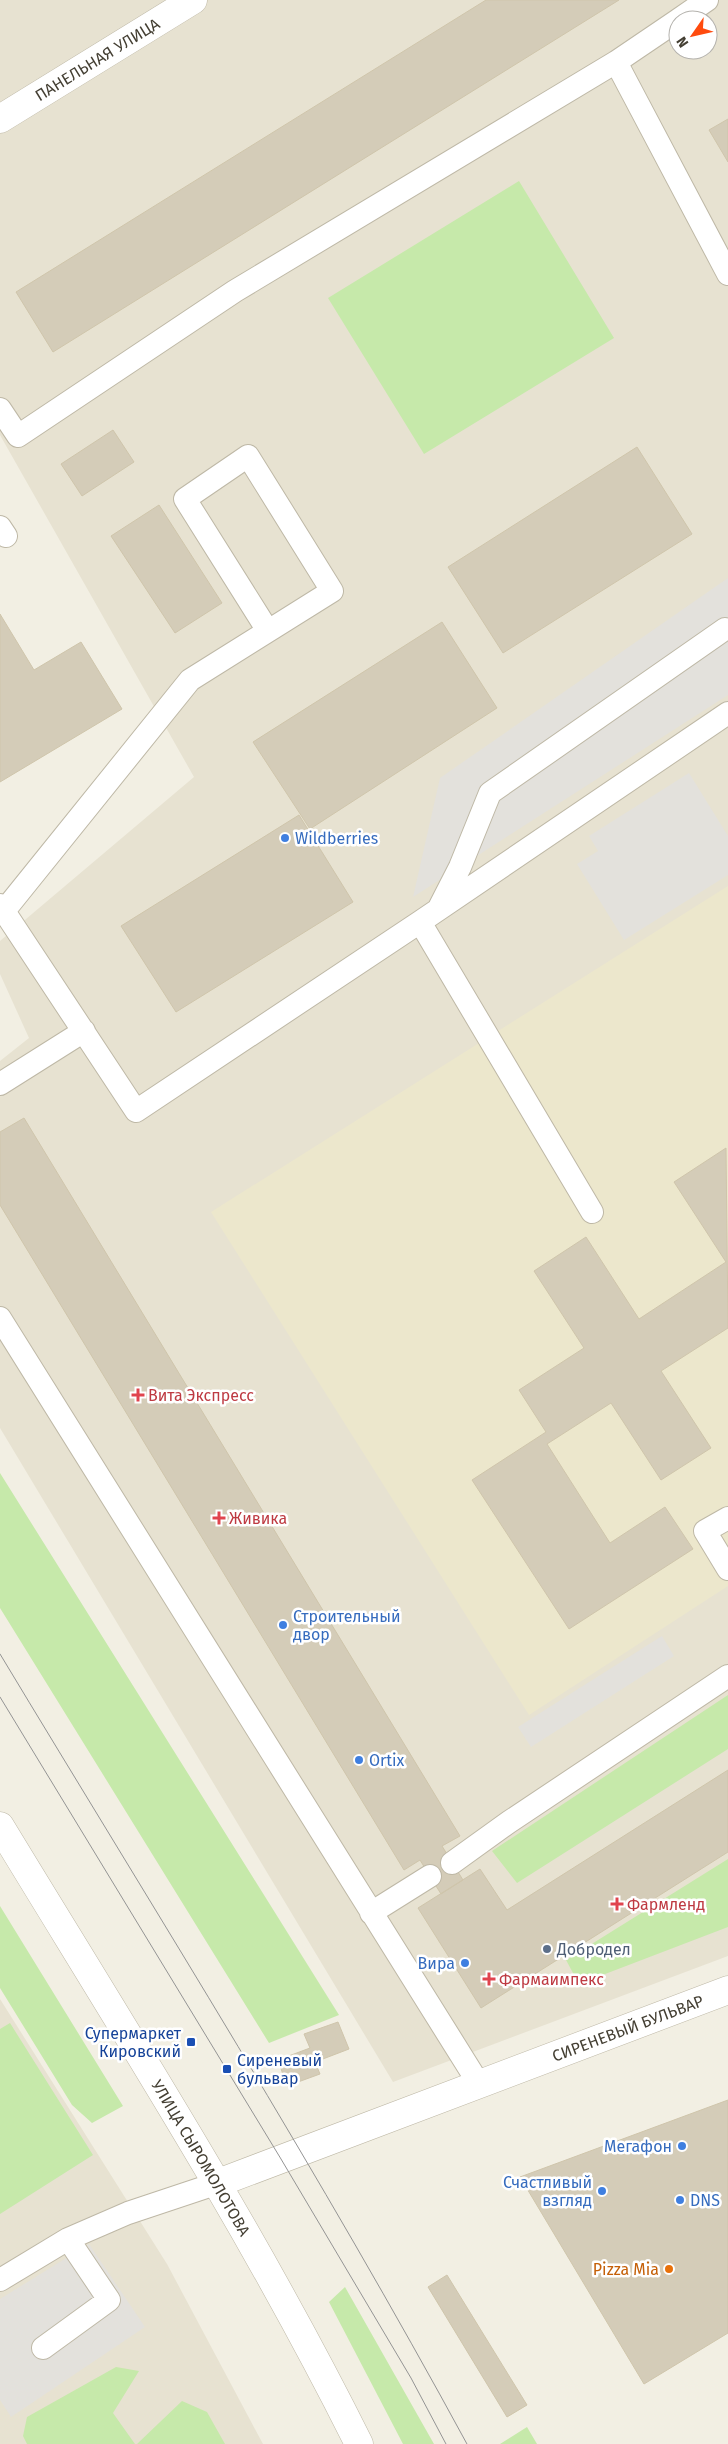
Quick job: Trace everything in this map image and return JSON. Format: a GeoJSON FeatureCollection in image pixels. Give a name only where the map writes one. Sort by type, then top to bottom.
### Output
{"type":"FeatureCollection","features":[{"type":"Feature","properties":{"kind":"street","name":"ПАНЕЛЬНАЯ УЛИЦА"},"geometry":{"type":"LineString","coordinates":[[0,120],[193,0]]}},
{"type":"Feature","properties":{"kind":"street","name":"УЛИЦА СЫРОМОЛОТОВА"},"geometry":{"type":"LineString","coordinates":[[0,1826],[218,2183],[326,2377],[359,2444]]}},
{"type":"Feature","properties":{"kind":"street","name":"СИРЕНЕВЫЙ БУЛЬВАР"},"geometry":{"type":"LineString","coordinates":[[218,2183],[728,1990]]}},
{"type":"Feature","properties":{"kind":"lane"},"geometry":{"type":"LineString","coordinates":[[692,10],[707,0]]}},
{"type":"Feature","properties":{"kind":"lane"},"geometry":{"type":"LineString","coordinates":[[0,409],[18,436],[235,291],[616,62],[668,27]]}},
{"type":"Feature","properties":{"kind":"lane"},"geometry":{"type":"LineString","coordinates":[[616,62],[728,274]]}},
{"type":"Feature","properties":{"kind":"lane"},"geometry":{"type":"LineString","coordinates":[[268,631],[185,499],[248,456],[332,591],[190,680],[2,908],[136,1111],[420,922],[728,712]]}},
{"type":"Feature","properties":{"kind":"lane"},"geometry":{"type":"LineString","coordinates":[[439,909],[460,867],[490,793],[725,630]]}},
{"type":"Feature","properties":{"kind":"lane"},"geometry":{"type":"LineString","coordinates":[[420,922],[592,1212]]}},
{"type":"Feature","properties":{"kind":"lane"},"geometry":{"type":"LineString","coordinates":[[0,1084],[84,1031]]}},
{"type":"Feature","properties":{"kind":"lane"},"geometry":{"type":"LineString","coordinates":[[0,1318],[370,1913],[454,2041],[479,2084]]}},
{"type":"Feature","properties":{"kind":"lane"},"geometry":{"type":"LineString","coordinates":[[728,1518],[705,1531],[728,1568]]}},
{"type":"Feature","properties":{"kind":"lane"},"geometry":{"type":"LineString","coordinates":[[452,1863],[509,1822],[728,1676]]}},
{"type":"Feature","properties":{"kind":"lane"},"geometry":{"type":"LineString","coordinates":[[370,1913],[430,1876]]}},
{"type":"Feature","properties":{"kind":"lane"},"geometry":{"type":"LineString","coordinates":[[0,2280],[68,2239],[128,2213],[218,2183]]}},
{"type":"Feature","properties":{"kind":"lane"},"geometry":{"type":"LineString","coordinates":[[43,2348],[109,2300],[68,2239]]}},
{"type":"Feature","properties":{"kind":"shaded area"},"geometry":{"type":"Polygon","coordinates":[[[0,0],[728,0],[728,1956],[393,2082],[0,1428],[0,1061],[29,1038],[0,974],[0,941],[194,777],[0,435],[0,0]]]}},
{"type":"Feature","properties":{"kind":"shaded area"},"geometry":{"type":"Polygon","coordinates":[[[728,578],[728,695],[413,897],[440,778],[728,578]]]}},
{"type":"Feature","properties":{"kind":"shaded area"},"geometry":{"type":"Polygon","coordinates":[[[689,773],[728,836],[728,875],[624,940],[577,864],[598,851],[589,836],[689,773]]]}},
{"type":"Feature","properties":{"kind":"shaded area"},"geometry":{"type":"Polygon","coordinates":[[[728,886],[728,1586],[529,1715],[211,1212],[728,886]]]}},
{"type":"Feature","properties":{"kind":"shaded area"},"geometry":{"type":"Polygon","coordinates":[[[662,1636],[674,1656],[531,1747],[518,1727],[662,1636]]]}},
{"type":"Feature","properties":{"kind":"shaded area"},"geometry":{"type":"Polygon","coordinates":[[[0,1999],[167,2264],[263,2444],[0,2444],[0,1999]]]}},
{"type":"Feature","properties":{"kind":"shaded area"},"geometry":{"type":"Polygon","coordinates":[[[89,2244],[145,2327],[11,2417],[0,2400],[0,2299],[89,2244]]]}},
{"type":"Feature","properties":{"kind":"green space"},"geometry":{"type":"Polygon","coordinates":[[[519,181],[614,338],[424,454],[328,298],[519,181]]]}},
{"type":"Feature","properties":{"kind":"green space"},"geometry":{"type":"Polygon","coordinates":[[[0,1473],[339,2015],[269,2043],[0,1608],[0,1473]]]}},
{"type":"Feature","properties":{"kind":"green space"},"geometry":{"type":"Polygon","coordinates":[[[728,1695],[728,1749],[517,1883],[492,1851],[728,1695]]]}},
{"type":"Feature","properties":{"kind":"green space"},"geometry":{"type":"Polygon","coordinates":[[[728,1859],[728,1927],[579,1984],[566,1960],[728,1859]]]}},
{"type":"Feature","properties":{"kind":"green space"},"geometry":{"type":"Polygon","coordinates":[[[0,1906],[123,2106],[92,2123],[72,2105],[0,1988],[0,1906]]]}},
{"type":"Feature","properties":{"kind":"green space"},"geometry":{"type":"Polygon","coordinates":[[[10,2023],[93,2155],[0,2214],[0,2029],[10,2023]]]}},
{"type":"Feature","properties":{"kind":"green space"},"geometry":{"type":"Polygon","coordinates":[[[345,2287],[434,2444],[403,2444],[329,2302],[345,2287]]]}},
{"type":"Feature","properties":{"kind":"green space"},"geometry":{"type":"Polygon","coordinates":[[[116,2367],[139,2371],[113,2413],[135,2444],[27,2444],[23,2436],[27,2417],[116,2367]]]}},
{"type":"Feature","properties":{"kind":"green space"},"geometry":{"type":"Polygon","coordinates":[[[182,2401],[207,2412],[225,2444],[137,2444],[182,2401]]]}},
{"type":"Feature","properties":{"kind":"green space"},"geometry":{"type":"Polygon","coordinates":[[[527,2427],[537,2444],[500,2444],[527,2427]]]}},
{"type":"Feature","properties":{"kind":"building"},"geometry":{"type":"Polygon","coordinates":[[[486,0],[619,0],[53,352],[16,292],[486,0]]]}},
{"type":"Feature","properties":{"kind":"building"},"geometry":{"type":"Polygon","coordinates":[[[728,119],[728,162],[709,130],[728,119]]]}},
{"type":"Feature","properties":{"kind":"building"},"geometry":{"type":"Polygon","coordinates":[[[113,430],[134,462],[82,496],[61,464],[113,430]]]}},
{"type":"Feature","properties":{"kind":"building"},"geometry":{"type":"Polygon","coordinates":[[[637,447],[692,534],[503,653],[448,567],[637,447]]]}},
{"type":"Feature","properties":{"kind":"building"},"geometry":{"type":"Polygon","coordinates":[[[159,505],[222,603],[175,633],[111,536],[159,505]]]}},
{"type":"Feature","properties":{"kind":"building"},"geometry":{"type":"Polygon","coordinates":[[[0,614],[34,670],[81,642],[122,709],[0,782],[0,614]]]}},
{"type":"Feature","properties":{"kind":"building"},"geometry":{"type":"Polygon","coordinates":[[[442,622],[497,708],[310,829],[253,742],[442,622]]]}},
{"type":"Feature","properties":{"kind":"building"},"geometry":{"type":"Polygon","coordinates":[[[299,815],[353,902],[176,1012],[121,926],[299,815]]]}},
{"type":"Feature","properties":{"kind":"building"},"geometry":{"type":"Polygon","coordinates":[[[24,1118],[460,1836],[442,1846],[463,1880],[441,1894],[420,1860],[404,1870],[0,1205],[0,1132],[24,1118]]]}},
{"type":"Feature","properties":{"kind":"building"},"geometry":{"type":"Polygon","coordinates":[[[726,1148],[728,1328],[661,1371],[711,1448],[661,1480],[611,1403],[547,1444],[610,1543],[665,1507],[693,1549],[569,1629],[472,1480],[546,1432],[519,1390],[584,1348],[534,1271],[586,1237],[639,1319],[726,1262],[674,1182],[726,1148]]]}},
{"type":"Feature","properties":{"kind":"building"},"geometry":{"type":"Polygon","coordinates":[[[728,1770],[728,1852],[481,2008],[418,1908],[480,1869],[507,1910],[728,1770]]]}},
{"type":"Feature","properties":{"kind":"building"},"geometry":{"type":"Polygon","coordinates":[[[338,2022],[349,2049],[315,2062],[320,2074],[287,2086],[278,2060],[310,2048],[304,2034],[338,2022]]]}},
{"type":"Feature","properties":{"kind":"building"},"geometry":{"type":"Polygon","coordinates":[[[728,2100],[728,2333],[644,2384],[520,2177],[728,2100]]]}},
{"type":"Feature","properties":{"kind":"building"},"geometry":{"type":"Polygon","coordinates":[[[447,2275],[527,2405],[507,2417],[428,2287],[447,2275]]]}},
{"type":"Feature","properties":{"kind":"tram line"},"geometry":{"type":"LineString","coordinates":[[0,1654],[297,2145],[467,2444]]}},
{"type":"Feature","properties":{"kind":"tram line"},"geometry":{"type":"LineString","coordinates":[[0,1697],[281,2159],[411,2378],[446,2444]]}},
{"type":"Feature","properties":{"kind":"place","name":"Wildberries"},"geometry":{"type":"Point","coordinates":[285,838]}},
{"type":"Feature","properties":{"kind":"place","name":"Вита Экспресс"},"geometry":{"type":"Point","coordinates":[138,1395]}},
{"type":"Feature","properties":{"kind":"place","name":"Живика"},"geometry":{"type":"Point","coordinates":[219,1518]}},
{"type":"Feature","properties":{"kind":"place","name":"Строительный двор"},"geometry":{"type":"Point","coordinates":[283,1625]}},
{"type":"Feature","properties":{"kind":"place","name":"Ortix"},"geometry":{"type":"Point","coordinates":[359,1760]}},
{"type":"Feature","properties":{"kind":"place","name":"Фармленд"},"geometry":{"type":"Point","coordinates":[617,1904]}},
{"type":"Feature","properties":{"kind":"place","name":"Добродел"},"geometry":{"type":"Point","coordinates":[547,1949]}},
{"type":"Feature","properties":{"kind":"place","name":"Вира"},"geometry":{"type":"Point","coordinates":[465,1963]}},
{"type":"Feature","properties":{"kind":"place","name":"Фармаимпекс"},"geometry":{"type":"Point","coordinates":[489,1979]}},
{"type":"Feature","properties":{"kind":"place","name":"Супермаркет Кировский"},"geometry":{"type":"Point","coordinates":[191,2042]}},
{"type":"Feature","properties":{"kind":"place","name":"Сиреневый бульвар"},"geometry":{"type":"Point","coordinates":[227,2069]}},
{"type":"Feature","properties":{"kind":"place","name":"Мегафон"},"geometry":{"type":"Point","coordinates":[682,2146]}},
{"type":"Feature","properties":{"kind":"place","name":"Счастливый взгляд"},"geometry":{"type":"Point","coordinates":[602,2191]}},
{"type":"Feature","properties":{"kind":"place","name":"DNS"},"geometry":{"type":"Point","coordinates":[680,2200]}},
{"type":"Feature","properties":{"kind":"place","name":"Pizza Mia"},"geometry":{"type":"Point","coordinates":[669,2269]}}]}
